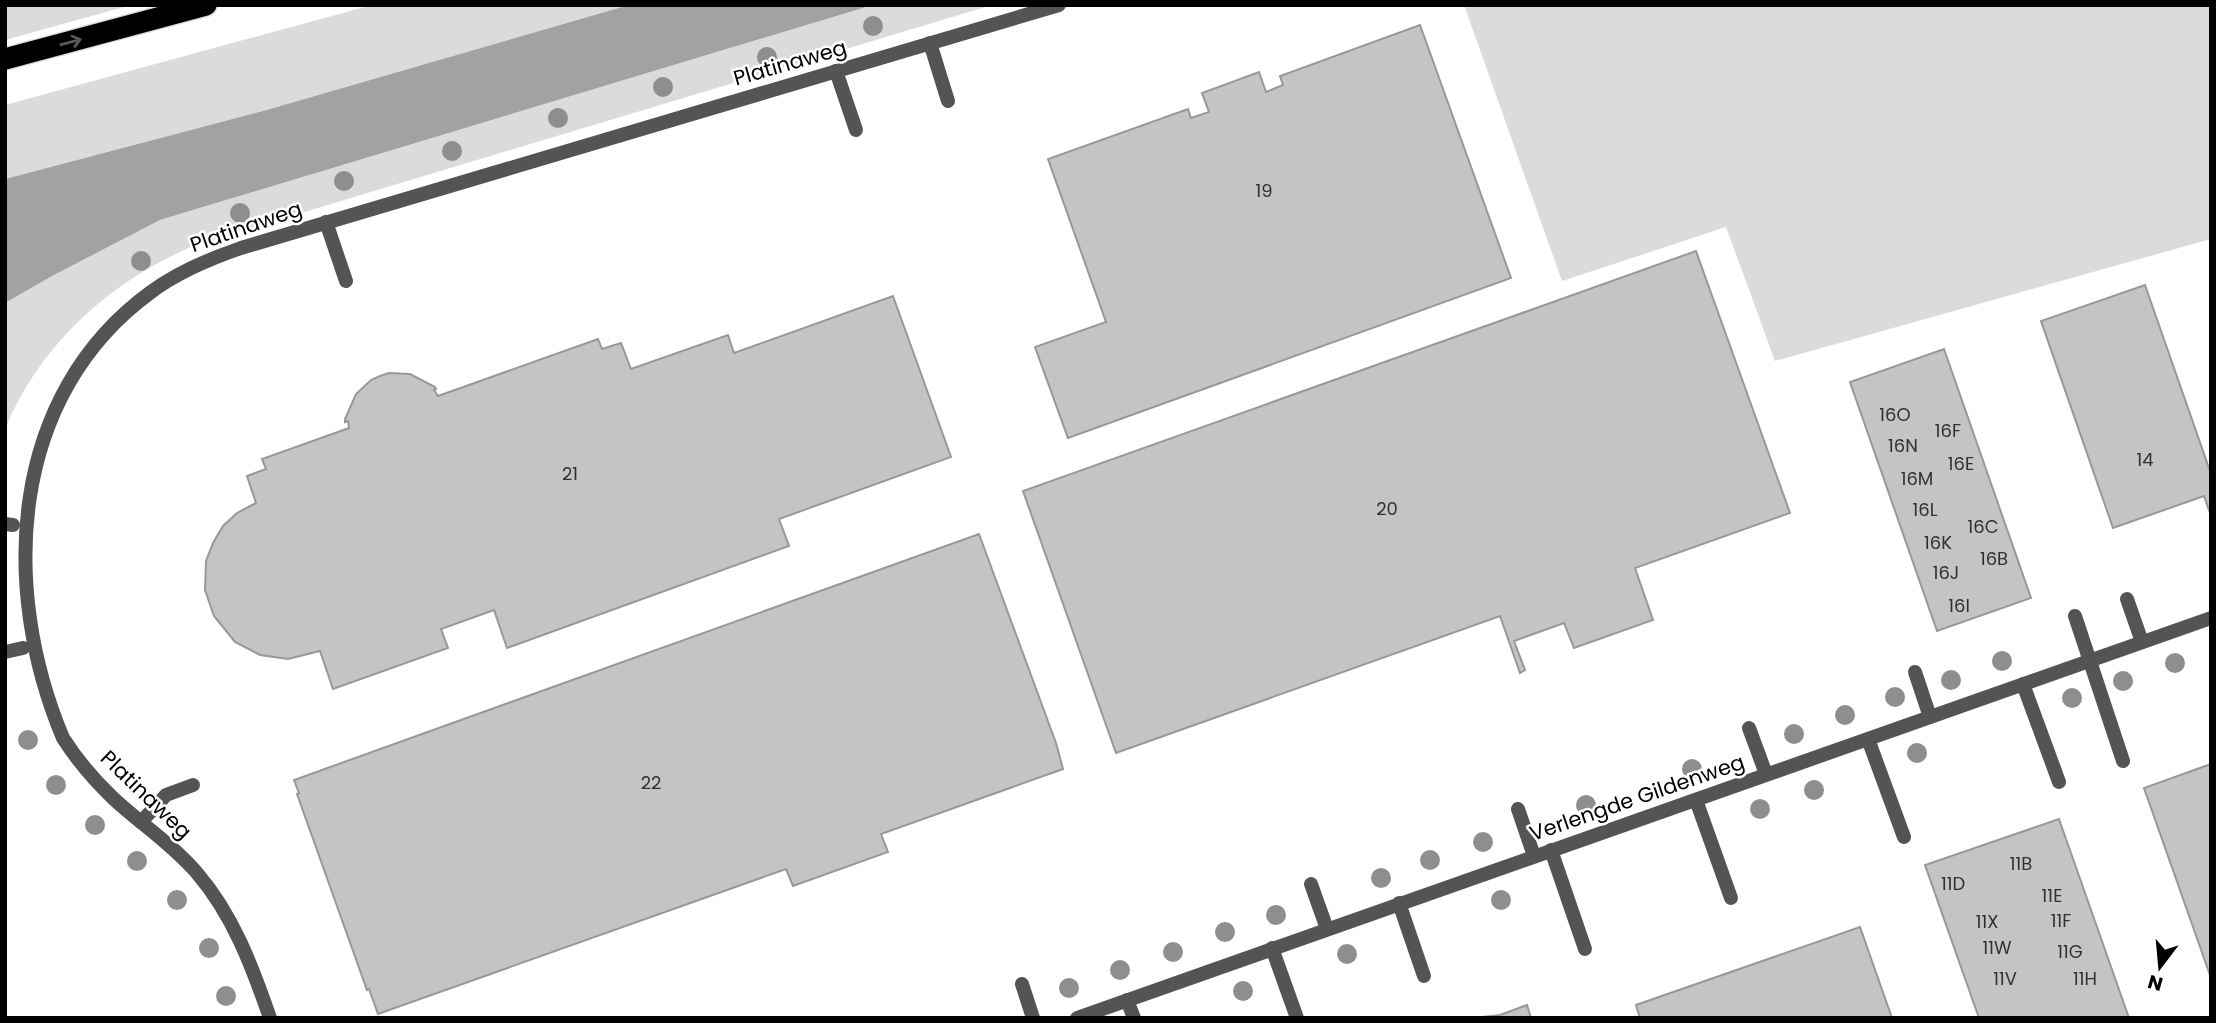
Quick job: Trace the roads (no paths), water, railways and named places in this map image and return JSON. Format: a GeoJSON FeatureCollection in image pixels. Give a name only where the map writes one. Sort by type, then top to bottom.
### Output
{"type":"FeatureCollection","features":[{"type":"Feature","properties":{"kind":"highway"},"geometry":{"type":"LineString","coordinates":[[5,59],[206,5]]}},
{"type":"Feature","properties":{"kind":"street","name":"Platinaweg"},"geometry":{"type":"LineString","coordinates":[[11,568],[9,524],[23,473],[33,442],[63,384],[102,334],[151,291],[206,260],[240,247],[1059,5]]}},
{"type":"Feature","properties":{"kind":"street"},"geometry":{"type":"LineString","coordinates":[[930,43],[948,102]]}},
{"type":"Feature","properties":{"kind":"street"},"geometry":{"type":"LineString","coordinates":[[836,71],[856,130]]}},
{"type":"Feature","properties":{"kind":"street"},"geometry":{"type":"LineString","coordinates":[[327,222],[345,281]]}},
{"type":"Feature","properties":{"kind":"street","name":"Platinaweg"},"geometry":{"type":"LineString","coordinates":[[13,592],[23,648],[49,715],[65,741],[114,799],[196,872],[216,899],[249,959],[270,1018]]}},
{"type":"Feature","properties":{"kind":"street"},"geometry":{"type":"LineString","coordinates":[[2127,599],[2142,642]]}},
{"type":"Feature","properties":{"kind":"street"},"geometry":{"type":"LineString","coordinates":[[2075,616],[2123,761]]}},
{"type":"Feature","properties":{"kind":"street","name":"Verlengde Gildenweg"},"geometry":{"type":"LineString","coordinates":[[1077,1018],[2090,660],[2210,621]]}},
{"type":"Feature","properties":{"kind":"street"},"geometry":{"type":"LineString","coordinates":[[5,652],[23,648]]}},
{"type":"Feature","properties":{"kind":"street"},"geometry":{"type":"LineString","coordinates":[[1915,673],[1930,717]]}},
{"type":"Feature","properties":{"kind":"street"},"geometry":{"type":"LineString","coordinates":[[2023,684],[2059,782]]}},
{"type":"Feature","properties":{"kind":"street"},"geometry":{"type":"LineString","coordinates":[[1749,728],[1766,774]]}},
{"type":"Feature","properties":{"kind":"street"},"geometry":{"type":"LineString","coordinates":[[1868,739],[1904,837]]}},
{"type":"Feature","properties":{"kind":"street"},"geometry":{"type":"LineString","coordinates":[[141,822],[166,796],[193,785]]}},
{"type":"Feature","properties":{"kind":"street"},"geometry":{"type":"LineString","coordinates":[[1696,800],[1731,898]]}},
{"type":"Feature","properties":{"kind":"street"},"geometry":{"type":"LineString","coordinates":[[1518,809],[1534,856]]}},
{"type":"Feature","properties":{"kind":"street"},"geometry":{"type":"LineString","coordinates":[[1551,850],[1585,949]]}},
{"type":"Feature","properties":{"kind":"street"},"geometry":{"type":"LineString","coordinates":[[1311,884],[1327,929]]}},
{"type":"Feature","properties":{"kind":"street"},"geometry":{"type":"LineString","coordinates":[[1399,903],[1424,976]]}},
{"type":"Feature","properties":{"kind":"street"},"geometry":{"type":"LineString","coordinates":[[1272,948],[1297,1018]]}},
{"type":"Feature","properties":{"kind":"street"},"geometry":{"type":"LineString","coordinates":[[1022,984],[1033,1018]]}},
{"type":"Feature","properties":{"kind":"street"},"geometry":{"type":"LineString","coordinates":[[1127,1000],[1134,1018]]}}]}
